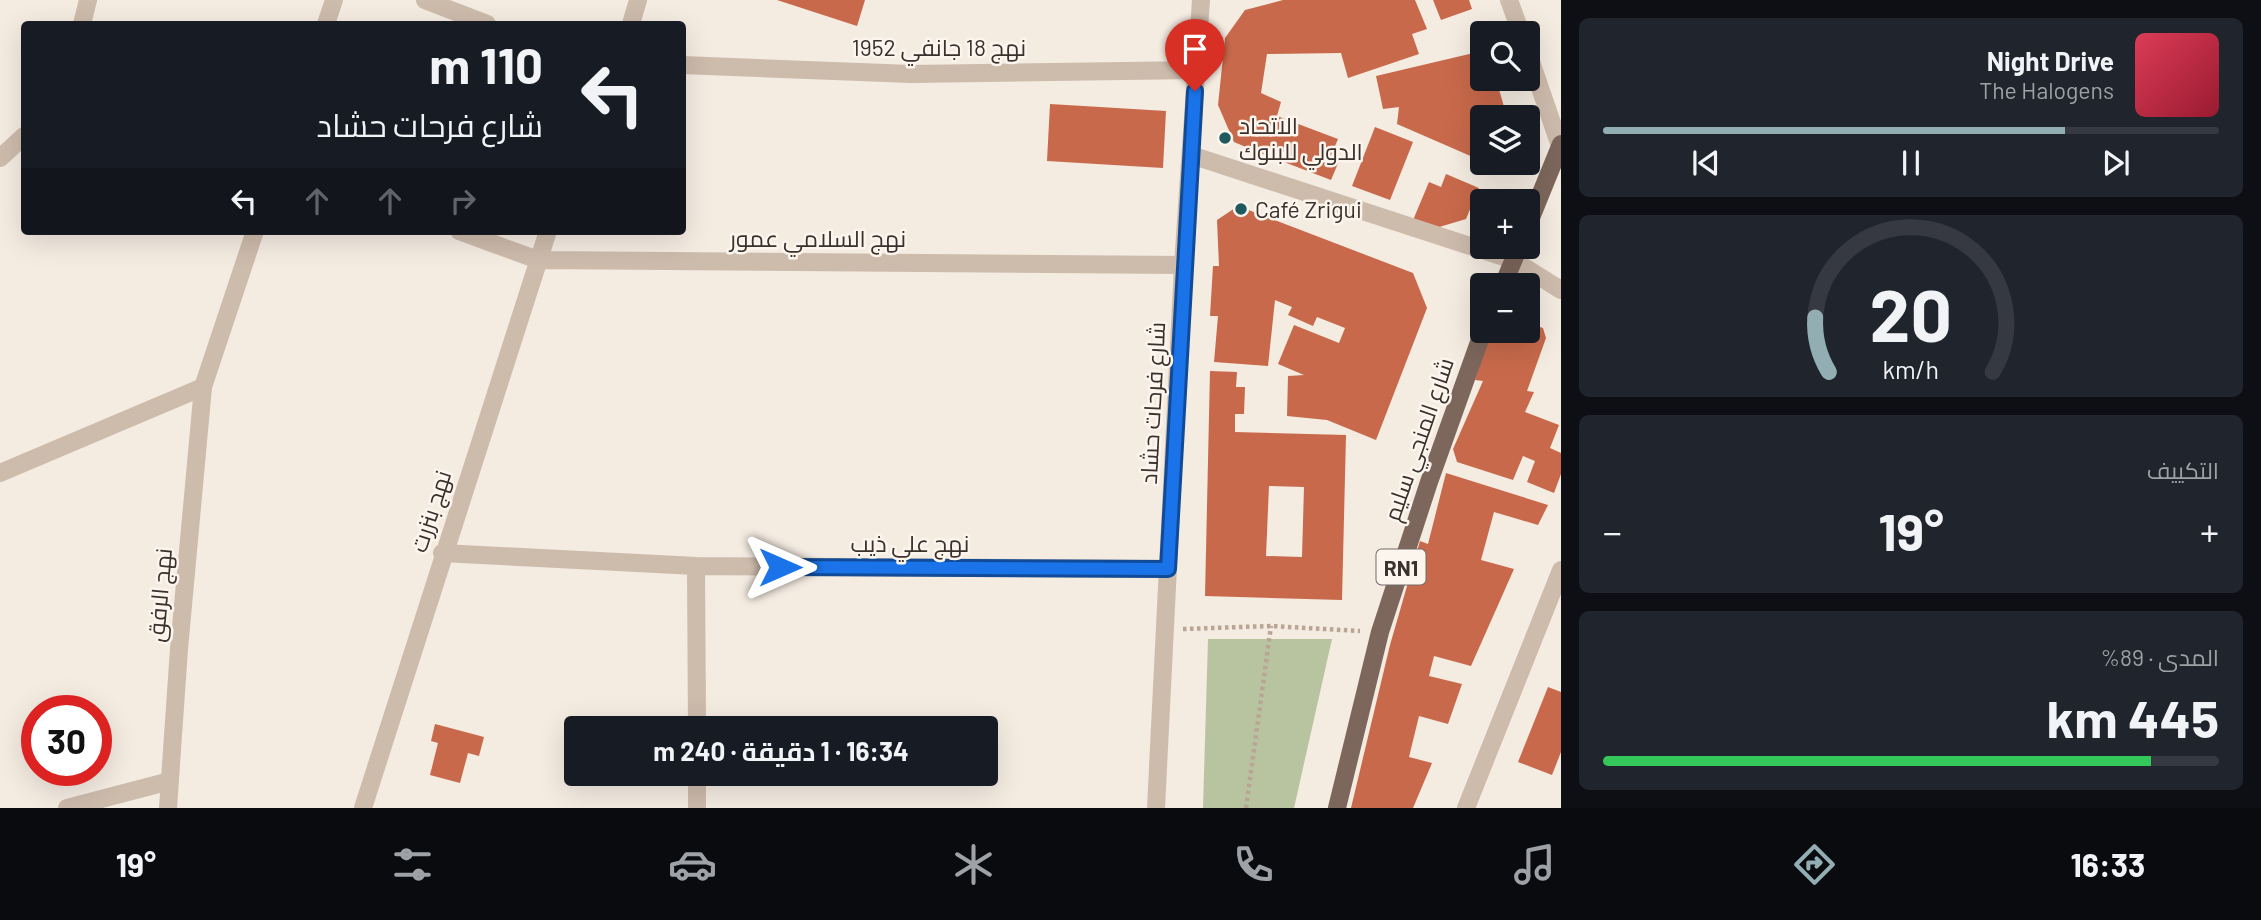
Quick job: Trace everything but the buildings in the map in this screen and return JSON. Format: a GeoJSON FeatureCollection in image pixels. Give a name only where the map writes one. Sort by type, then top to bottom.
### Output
{"type":"FeatureCollection","features":[{"type":"Feature","properties":{"kind":"main road"},"geometry":{"type":"LineString","coordinates":[[1540,195],[1560,145]]}},
{"type":"Feature","properties":{"kind":"main road","name":"شارع المنجي سليم"},"geometry":{"type":"LineString","coordinates":[[1337,808],[1380,632],[1429,482],[1479,343]]}},
{"type":"Feature","properties":{"kind":"street"},"geometry":{"type":"LineString","coordinates":[[87,21],[88,0]]}},
{"type":"Feature","properties":{"kind":"street"},"geometry":{"type":"LineString","coordinates":[[327,21],[334,0]]}},
{"type":"Feature","properties":{"kind":"street"},"geometry":{"type":"LineString","coordinates":[[425,0],[479,21]]}},
{"type":"Feature","properties":{"kind":"street"},"geometry":{"type":"LineString","coordinates":[[632,21],[638,0]]}},
{"type":"Feature","properties":{"kind":"street","name":"شارع فرحات حشاد"},"geometry":{"type":"LineString","coordinates":[[1156,808],[1183,265],[1201,0]]}},
{"type":"Feature","properties":{"kind":"street"},"geometry":{"type":"LineString","coordinates":[[1509,0],[1517,21]]}},
{"type":"Feature","properties":{"kind":"street","name":"نهج 18 جانفي 1952"},"geometry":{"type":"LineString","coordinates":[[686,65],[911,74],[1196,70]]}},
{"type":"Feature","properties":{"kind":"street"},"geometry":{"type":"LineString","coordinates":[[1540,88],[1560,145]]}},
{"type":"Feature","properties":{"kind":"street"},"geometry":{"type":"LineString","coordinates":[[0,158],[21,139]]}},
{"type":"Feature","properties":{"kind":"street"},"geometry":{"type":"LineString","coordinates":[[1191,155],[1470,240]]}},
{"type":"Feature","properties":{"kind":"street","name":"نهج الرفق"},"geometry":{"type":"LineString","coordinates":[[168,808],[179,649],[204,387],[254,235]]}},
{"type":"Feature","properties":{"kind":"street","name":"نهج السلامي عمور"},"geometry":{"type":"LineString","coordinates":[[470,235],[538,260],[1183,265]]}},
{"type":"Feature","properties":{"kind":"street","name":"نهج بنزرت"},"geometry":{"type":"LineString","coordinates":[[363,808],[442,553],[547,235]]}},
{"type":"Feature","properties":{"kind":"street"},"geometry":{"type":"LineString","coordinates":[[1522,259],[1561,290]]}},
{"type":"Feature","properties":{"kind":"street"},"geometry":{"type":"LineString","coordinates":[[0,473],[204,387]]}},
{"type":"Feature","properties":{"kind":"street","name":"نهج علي ذيب"},"geometry":{"type":"LineString","coordinates":[[442,553],[696,566],[1168,569]]}},
{"type":"Feature","properties":{"kind":"street"},"geometry":{"type":"LineString","coordinates":[[696,566],[696,716]]}},
{"type":"Feature","properties":{"kind":"street"},"geometry":{"type":"LineString","coordinates":[[1466,808],[1561,570]]}},
{"type":"Feature","properties":{"kind":"street"},"geometry":{"type":"LineString","coordinates":[[67,808],[170,781]]}},
{"type":"Feature","properties":{"kind":"street"},"geometry":{"type":"LineString","coordinates":[[696,786],[696,808]]}},
{"type":"Feature","properties":{"kind":"path"},"geometry":{"type":"LineString","coordinates":[[1246,808],[1271,626]]}},
{"type":"Feature","properties":{"kind":"path"},"geometry":{"type":"LineString","coordinates":[[1165,630],[1271,626],[1380,632]]}},
{"type":"Feature","properties":{"kind":"green space"},"geometry":{"type":"Polygon","coordinates":[[[1208,639],[1332,639],[1294,808],[1203,808],[1208,639]]]}},
{"type":"Feature","properties":{"kind":"place","name":"الاتحاد الدولي للبنوك"},"geometry":{"type":"Point","coordinates":[1225,138]}},
{"type":"Feature","properties":{"kind":"place","name":"Café Zrigui"},"geometry":{"type":"Point","coordinates":[1241,209]}},
{"type":"Feature","properties":{"kind":"route"},"geometry":{"type":"LineString","coordinates":[[780,567],[1168,569],[1183,265],[1195,91]]}}]}
